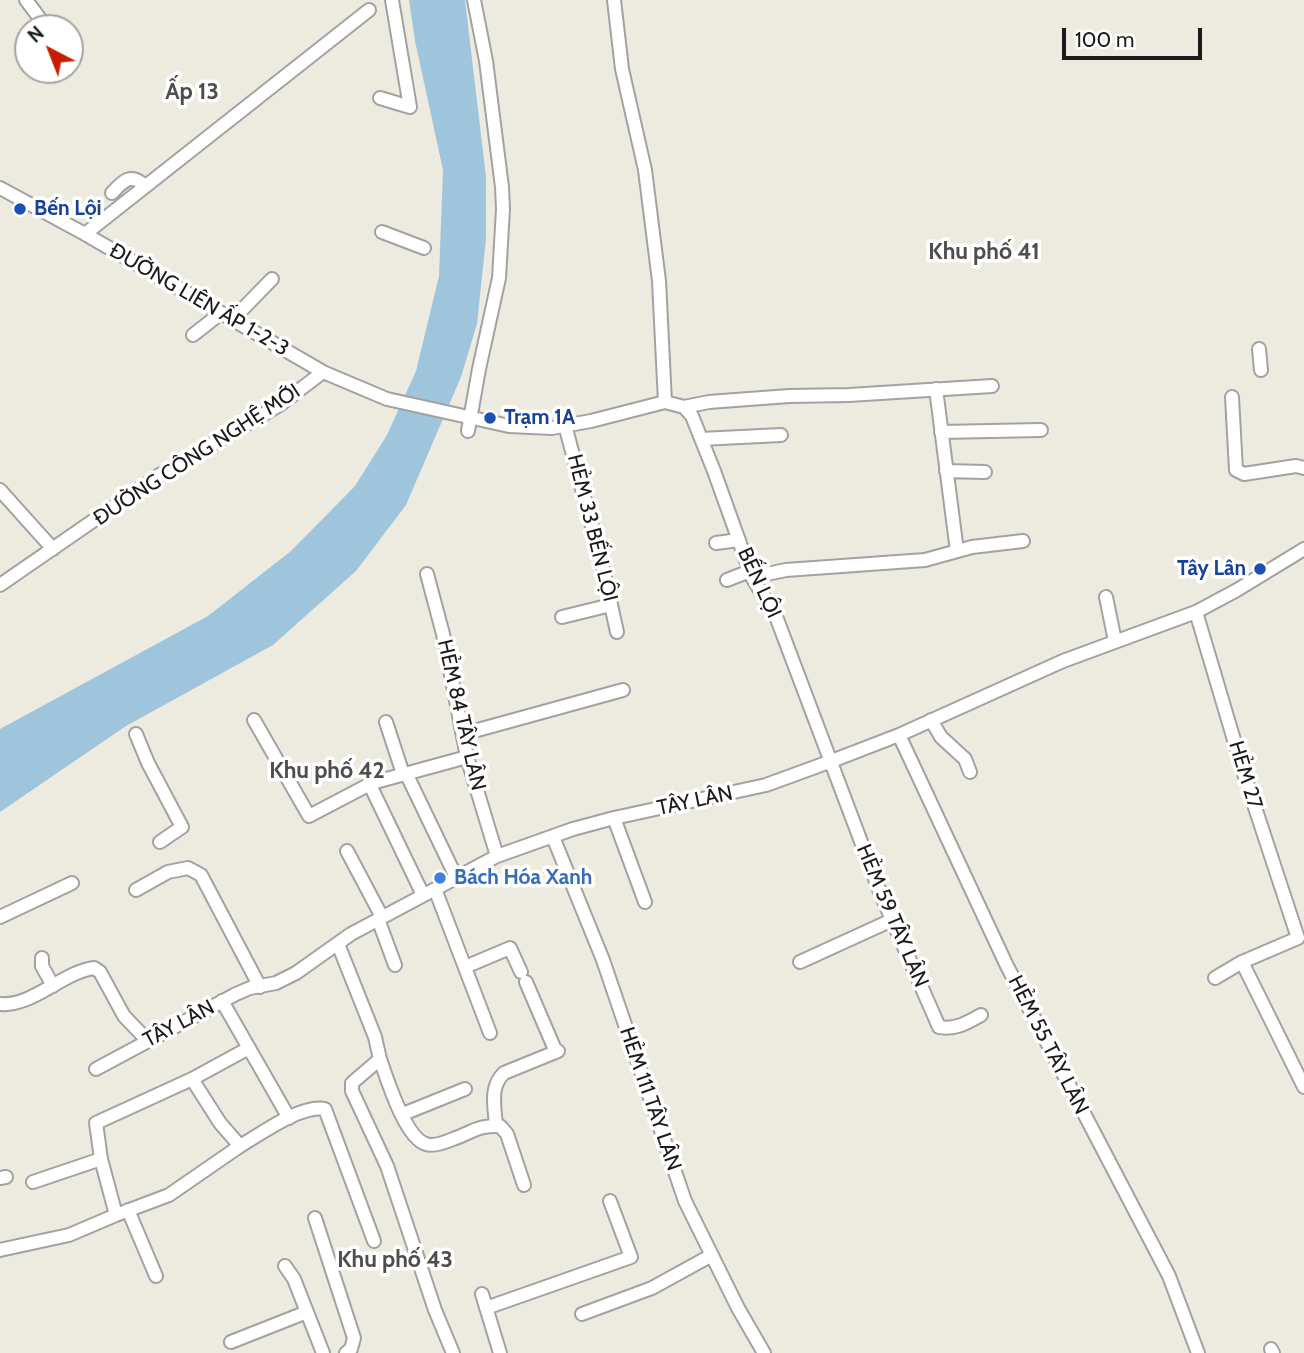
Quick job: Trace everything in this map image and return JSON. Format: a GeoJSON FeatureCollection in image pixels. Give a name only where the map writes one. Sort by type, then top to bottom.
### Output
{"type":"FeatureCollection","features":[{"type":"Feature","properties":{"kind":"street"},"geometry":{"type":"LineString","coordinates":[[380,98],[410,107],[392,0]]}},
{"type":"Feature","properties":{"kind":"street"},"geometry":{"type":"LineString","coordinates":[[468,431],[499,278],[503,209],[486,61],[474,0]]}},
{"type":"Feature","properties":{"kind":"street"},"geometry":{"type":"LineString","coordinates":[[614,0],[622,69],[645,170],[659,281],[664,402],[684,407],[709,402],[789,396],[992,386]]}},
{"type":"Feature","properties":{"kind":"street"},"geometry":{"type":"LineString","coordinates":[[85,234],[369,9]]}},
{"type":"Feature","properties":{"kind":"street"},"geometry":{"type":"LineString","coordinates":[[112,193],[123,180],[130,178],[138,179],[145,186]]}},
{"type":"Feature","properties":{"kind":"street","name":"ĐƯỜNG LIÊN ẤP 1-2-3"},"geometry":{"type":"LineString","coordinates":[[0,188],[85,234],[323,372],[397,401],[509,426],[552,428],[664,402]]}},
{"type":"Feature","properties":{"kind":"street"},"geometry":{"type":"LineString","coordinates":[[382,232],[424,248]]}},
{"type":"Feature","properties":{"kind":"street"},"geometry":{"type":"LineString","coordinates":[[233,319],[272,279]]}},
{"type":"Feature","properties":{"kind":"street"},"geometry":{"type":"LineString","coordinates":[[193,335],[221,313]]}},
{"type":"Feature","properties":{"kind":"street"},"geometry":{"type":"LineString","coordinates":[[1259,349],[1261,370]]}},
{"type":"Feature","properties":{"kind":"street","name":"ĐƯỜNG CÔNG NGHỆ MỚI"},"geometry":{"type":"LineString","coordinates":[[0,584],[158,476],[282,404],[323,372]]}},
{"type":"Feature","properties":{"kind":"street"},"geometry":{"type":"LineString","coordinates":[[936,390],[957,551]]}},
{"type":"Feature","properties":{"kind":"street"},"geometry":{"type":"LineString","coordinates":[[1231,397],[1236,470],[1244,474],[1296,466],[1304,468]]}},
{"type":"Feature","properties":{"kind":"street","name":"BẾN LỘI"},"geometry":{"type":"LineString","coordinates":[[684,407],[692,416],[751,574],[777,619],[830,762]]}},
{"type":"Feature","properties":{"kind":"street","name":"HẺM 33 BẾN LỘI"},"geometry":{"type":"LineString","coordinates":[[565,425],[617,632]]}},
{"type":"Feature","properties":{"kind":"street"},"geometry":{"type":"LineString","coordinates":[[941,432],[1041,430]]}},
{"type":"Feature","properties":{"kind":"street"},"geometry":{"type":"LineString","coordinates":[[701,439],[781,435]]}},
{"type":"Feature","properties":{"kind":"street"},"geometry":{"type":"LineString","coordinates":[[946,471],[985,472]]}},
{"type":"Feature","properties":{"kind":"street"},"geometry":{"type":"LineString","coordinates":[[0,490],[53,549]]}},
{"type":"Feature","properties":{"kind":"street"},"geometry":{"type":"LineString","coordinates":[[716,543],[739,540]]}},
{"type":"Feature","properties":{"kind":"street"},"geometry":{"type":"LineString","coordinates":[[727,580],[786,570],[925,560],[957,551],[1023,541]]}},
{"type":"Feature","properties":{"kind":"street","name":"TÂY LÂN"},"geometry":{"type":"LineString","coordinates":[[96,1069],[222,1001],[250,988],[276,983],[296,973],[380,918],[497,856],[614,818],[766,785],[830,762],[899,735],[1056,664],[1196,611],[1237,590],[1304,549]]}},
{"type":"Feature","properties":{"kind":"street","name":"HẺM 84 TÂY LÂN"},"geometry":{"type":"LineString","coordinates":[[428,574],[467,757],[497,856]]}},
{"type":"Feature","properties":{"kind":"street"},"geometry":{"type":"LineString","coordinates":[[1106,597],[1115,641]]}},
{"type":"Feature","properties":{"kind":"street"},"geometry":{"type":"LineString","coordinates":[[562,617],[611,605]]}},
{"type":"Feature","properties":{"kind":"street","name":"HẺM 27"},"geometry":{"type":"LineString","coordinates":[[1196,611],[1245,777],[1298,938],[1242,962]]}},
{"type":"Feature","properties":{"kind":"street"},"geometry":{"type":"LineString","coordinates":[[463,734],[623,690]]}},
{"type":"Feature","properties":{"kind":"street"},"geometry":{"type":"LineString","coordinates":[[254,720],[309,816],[370,785],[467,757]]}},
{"type":"Feature","properties":{"kind":"street"},"geometry":{"type":"LineString","coordinates":[[931,720],[941,737],[965,758],[970,772]]}},
{"type":"Feature","properties":{"kind":"street"},"geometry":{"type":"LineString","coordinates":[[386,722],[405,773],[456,877]]}},
{"type":"Feature","properties":{"kind":"street"},"geometry":{"type":"LineString","coordinates":[[136,734],[148,764],[182,827],[160,842]]}},
{"type":"Feature","properties":{"kind":"street","name":"HẺM 55 TÂY LÂN"},"geometry":{"type":"LineString","coordinates":[[899,735],[1007,966],[1169,1276],[1198,1353]]}},
{"type":"Feature","properties":{"kind":"street","name":"HẺM 59 TÂY LÂN"},"geometry":{"type":"LineString","coordinates":[[830,762],[892,920],[939,1027],[949,1029],[966,1024],[981,1015]]}},
{"type":"Feature","properties":{"kind":"street"},"geometry":{"type":"LineString","coordinates":[[370,785],[429,892],[464,967],[489,1033]]}},
{"type":"Feature","properties":{"kind":"street"},"geometry":{"type":"LineString","coordinates":[[614,818],[645,902]]}},
{"type":"Feature","properties":{"kind":"street","name":"HẺM 111 TÂY LÂN"},"geometry":{"type":"LineString","coordinates":[[553,837],[603,960],[685,1201],[764,1353]]}},
{"type":"Feature","properties":{"kind":"street"},"geometry":{"type":"LineString","coordinates":[[347,850],[380,918],[395,965]]}},
{"type":"Feature","properties":{"kind":"street"},"geometry":{"type":"LineString","coordinates":[[136,890],[168,872],[188,868],[201,875],[260,987]]}},
{"type":"Feature","properties":{"kind":"street"},"geometry":{"type":"LineString","coordinates":[[0,917],[72,883]]}},
{"type":"Feature","properties":{"kind":"street"},"geometry":{"type":"LineString","coordinates":[[800,962],[892,920]]}},
{"type":"Feature","properties":{"kind":"street"},"geometry":{"type":"LineString","coordinates":[[338,944],[411,1134],[423,1144],[432,1145],[454,1139],[484,1125],[500,1126],[507,1134],[524,1185]]}},
{"type":"Feature","properties":{"kind":"street"},"geometry":{"type":"LineString","coordinates":[[464,967],[510,948],[557,1051],[504,1073],[497,1080],[494,1091],[496,1126]]}},
{"type":"Feature","properties":{"kind":"street"},"geometry":{"type":"LineString","coordinates":[[43,958],[42,966],[53,986]]}},
{"type":"Feature","properties":{"kind":"street"},"geometry":{"type":"LineString","coordinates":[[1215,978],[1242,962],[1304,1087]]}},
{"type":"Feature","properties":{"kind":"street"},"geometry":{"type":"LineString","coordinates":[[0,1004],[23,999],[77,973],[94,968],[100,972],[124,1016],[147,1040]]}},
{"type":"Feature","properties":{"kind":"street"},"geometry":{"type":"LineString","coordinates":[[222,1001],[289,1118]]}},
{"type":"Feature","properties":{"kind":"street"},"geometry":{"type":"LineString","coordinates":[[156,1276],[122,1212],[101,1159],[96,1123],[192,1079],[249,1048]]}},
{"type":"Feature","properties":{"kind":"street"},"geometry":{"type":"LineString","coordinates":[[380,1059],[352,1083],[352,1091],[387,1166],[435,1310],[453,1353]]}},
{"type":"Feature","properties":{"kind":"street"},"geometry":{"type":"LineString","coordinates":[[192,1079],[220,1123],[240,1146]]}},
{"type":"Feature","properties":{"kind":"street"},"geometry":{"type":"LineString","coordinates":[[403,1114],[465,1089]]}},
{"type":"Feature","properties":{"kind":"street"},"geometry":{"type":"LineString","coordinates":[[0,1250],[69,1236],[122,1212],[169,1195],[240,1146],[305,1110],[318,1107],[325,1108],[374,1241]]}},
{"type":"Feature","properties":{"kind":"street"},"geometry":{"type":"LineString","coordinates":[[33,1182],[101,1159]]}},
{"type":"Feature","properties":{"kind":"street"},"geometry":{"type":"LineString","coordinates":[[486,1307],[631,1257],[610,1200]]}},
{"type":"Feature","properties":{"kind":"street"},"geometry":{"type":"LineString","coordinates":[[315,1218],[354,1338],[351,1349],[346,1353]]}},
{"type":"Feature","properties":{"kind":"street"},"geometry":{"type":"LineString","coordinates":[[582,1314],[652,1288],[712,1255]]}},
{"type":"Feature","properties":{"kind":"street"},"geometry":{"type":"LineString","coordinates":[[285,1266],[294,1279],[323,1353]]}},
{"type":"Feature","properties":{"kind":"street"},"geometry":{"type":"LineString","coordinates":[[482,1294],[500,1353]]}},
{"type":"Feature","properties":{"kind":"street"},"geometry":{"type":"LineString","coordinates":[[231,1342],[307,1312]]}},
{"type":"Feature","properties":{"kind":"water"},"geometry":{"type":"Polygon","coordinates":[[[409,0],[465,0],[486,177],[486,239],[477,324],[461,377],[406,505],[356,571],[273,645],[126,726],[0,812],[0,729],[208,616],[291,551],[355,486],[387,435],[416,371],[439,276],[443,170],[415,41],[409,0]]]}},
{"type":"Feature","properties":{"kind":"place","name":"Bến Lội"},"geometry":{"type":"Point","coordinates":[20,209]}},
{"type":"Feature","properties":{"kind":"place","name":"Trạm 1A"},"geometry":{"type":"Point","coordinates":[490,418]}},
{"type":"Feature","properties":{"kind":"place","name":"Tây Lân"},"geometry":{"type":"Point","coordinates":[1260,569]}},
{"type":"Feature","properties":{"kind":"place","name":"Bách Hóa Xanh"},"geometry":{"type":"Point","coordinates":[440,878]}},
{"type":"Feature","properties":{"kind":"district","name":"Ấp 13"},"geometry":{"type":"Point","coordinates":[192,92]}},
{"type":"Feature","properties":{"kind":"district","name":"Khu phố 41"},"geometry":{"type":"Point","coordinates":[984,252]}},
{"type":"Feature","properties":{"kind":"district","name":"Khu phố 42"},"geometry":{"type":"Point","coordinates":[327,771]}},
{"type":"Feature","properties":{"kind":"district","name":"Khu phố 43"},"geometry":{"type":"Point","coordinates":[395,1260]}}]}
